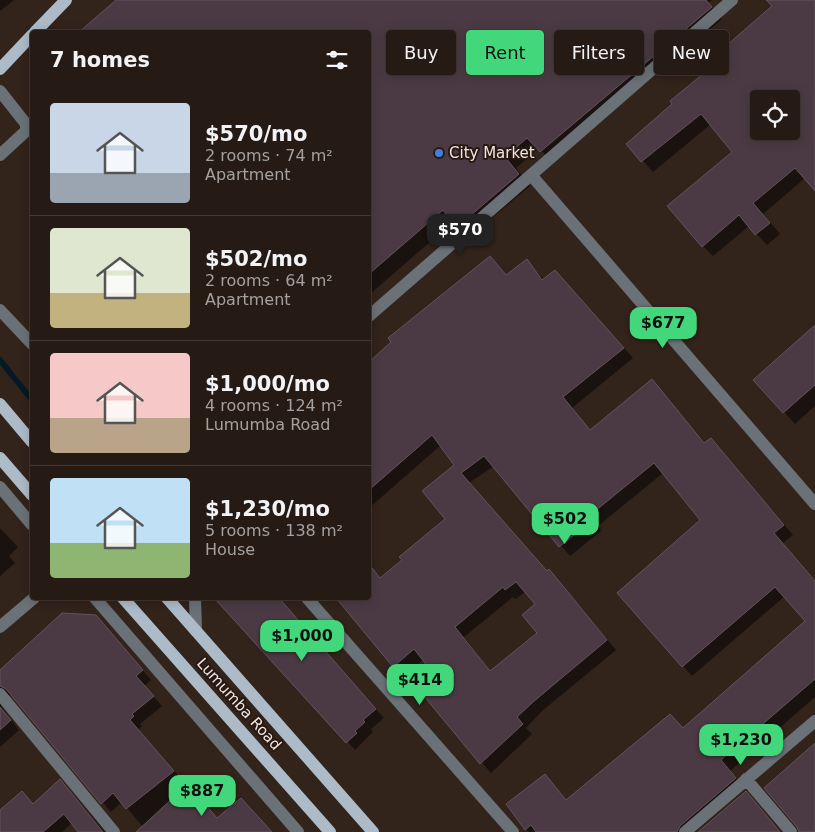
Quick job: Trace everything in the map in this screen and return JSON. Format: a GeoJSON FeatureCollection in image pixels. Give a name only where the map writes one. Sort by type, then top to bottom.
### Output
{"type":"FeatureCollection","features":[{"type":"Feature","properties":{"kind":"main road"},"geometry":{"type":"LineString","coordinates":[[37,30],[66,0]]}},
{"type":"Feature","properties":{"kind":"main road"},"geometry":{"type":"LineString","coordinates":[[0,69],[30,37]]}},
{"type":"Feature","properties":{"kind":"main road"},"geometry":{"type":"LineString","coordinates":[[0,404],[30,440]]}},
{"type":"Feature","properties":{"kind":"main road"},"geometry":{"type":"LineString","coordinates":[[0,458],[30,493]]}},
{"type":"Feature","properties":{"kind":"main road","name":"Lumumba Road"},"geometry":{"type":"LineString","coordinates":[[125,600],[330,832]]}},
{"type":"Feature","properties":{"kind":"main road","name":"Lumumba Road"},"geometry":{"type":"LineString","coordinates":[[169,600],[373,832]]}},
{"type":"Feature","properties":{"kind":"street"},"geometry":{"type":"LineString","coordinates":[[371,314],[732,0]]}},
{"type":"Feature","properties":{"kind":"street"},"geometry":{"type":"LineString","coordinates":[[0,91],[26,124],[26,131],[0,155]]}},
{"type":"Feature","properties":{"kind":"street"},"geometry":{"type":"LineString","coordinates":[[532,176],[815,504]]}},
{"type":"Feature","properties":{"kind":"street"},"geometry":{"type":"LineString","coordinates":[[0,310],[30,342]]}},
{"type":"Feature","properties":{"kind":"street"},"geometry":{"type":"LineString","coordinates":[[0,487],[30,523]]}},
{"type":"Feature","properties":{"kind":"street"},"geometry":{"type":"LineString","coordinates":[[0,627],[32,600]]}},
{"type":"Feature","properties":{"kind":"street"},"geometry":{"type":"LineString","coordinates":[[97,600],[298,832]]}},
{"type":"Feature","properties":{"kind":"street"},"geometry":{"type":"LineString","coordinates":[[195,600],[196,631]]}},
{"type":"Feature","properties":{"kind":"street"},"geometry":{"type":"LineString","coordinates":[[309,600],[513,832]]}},
{"type":"Feature","properties":{"kind":"street"},"geometry":{"type":"LineString","coordinates":[[0,694],[114,832]]}},
{"type":"Feature","properties":{"kind":"street"},"geometry":{"type":"LineString","coordinates":[[685,832],[815,721]]}},
{"type":"Feature","properties":{"kind":"street"},"geometry":{"type":"LineString","coordinates":[[746,779],[791,832]]}},
{"type":"Feature","properties":{"kind":"building","name":"City Market"},"geometry":{"type":"Polygon","coordinates":[[[116,0],[706,0],[712,7],[685,30],[654,30],[654,56],[644,64],[644,30],[554,30],[554,75],[631,75],[540,152],[527,138],[505,157],[519,174],[456,228],[443,210],[371,272],[371,30],[81,30],[116,0]]]}},
{"type":"Feature","properties":{"kind":"building"},"geometry":{"type":"Polygon","coordinates":[[[766,0],[815,0],[815,191],[795,168],[753,203],[770,223],[755,235],[739,215],[702,247],[667,206],[732,152],[701,114],[641,162],[626,144],[672,104],[670,101],[702,75],[729,75],[729,43],[772,6],[766,0]]]}},
{"type":"Feature","properties":{"kind":"building"},"geometry":{"type":"Polygon","coordinates":[[[490,256],[506,275],[527,259],[542,280],[555,270],[624,348],[563,397],[590,430],[652,379],[704,443],[711,438],[784,525],[774,533],[815,581],[815,679],[721,760],[736,778],[680,826],[677,832],[536,832],[531,825],[525,830],[506,804],[545,774],[566,800],[670,714],[683,728],[805,621],[775,587],[682,667],[617,593],[700,520],[654,463],[589,516],[593,520],[559,547],[484,456],[461,473],[547,571],[549,569],[607,640],[517,717],[523,724],[480,764],[418,689],[435,676],[414,649],[393,667],[338,600],[371,600],[371,567],[380,578],[402,560],[399,557],[445,519],[422,491],[454,465],[432,435],[371,488],[371,360],[391,342],[388,338],[490,256]],[[516,582],[505,590],[503,587],[455,627],[490,671],[537,633],[522,615],[535,604],[516,582]]]}},
{"type":"Feature","properties":{"kind":"building"},"geometry":{"type":"Polygon","coordinates":[[[815,325],[815,385],[783,413],[753,380],[815,325]]]}},
{"type":"Feature","properties":{"kind":"building"},"geometry":{"type":"Polygon","coordinates":[[[216,600],[281,600],[376,709],[363,720],[365,722],[355,731],[357,733],[346,743],[216,600]]]}},
{"type":"Feature","properties":{"kind":"building"},"geometry":{"type":"Polygon","coordinates":[[[62,613],[96,615],[143,670],[136,676],[154,696],[132,714],[134,716],[130,720],[174,771],[126,809],[113,793],[101,804],[6,689],[0,686],[0,670],[62,613]]]}},
{"type":"Feature","properties":{"kind":"building"},"geometry":{"type":"Polygon","coordinates":[[[0,707],[11,720],[0,730],[0,707]]]}},
{"type":"Feature","properties":{"kind":"building"},"geometry":{"type":"Polygon","coordinates":[[[815,743],[815,832],[799,832],[797,827],[764,788],[815,743]]]}},
{"type":"Feature","properties":{"kind":"building"},"geometry":{"type":"Polygon","coordinates":[[[60,779],[103,832],[78,832],[64,814],[43,832],[0,832],[0,810],[22,791],[33,804],[60,779]]]}},
{"type":"Feature","properties":{"kind":"building"},"geometry":{"type":"Polygon","coordinates":[[[188,784],[217,818],[241,798],[272,832],[136,832],[188,784]]]}},
{"type":"Feature","properties":{"kind":"building"},"geometry":{"type":"Polygon","coordinates":[[[746,791],[780,832],[698,832],[746,791]]]}},
{"type":"Feature","properties":{"kind":"waterway"},"geometry":{"type":"LineString","coordinates":[[0,360],[30,398]]}},
{"type":"Feature","properties":{"kind":"place","name":"City Market"},"geometry":{"type":"Point","coordinates":[439,153]}}]}
